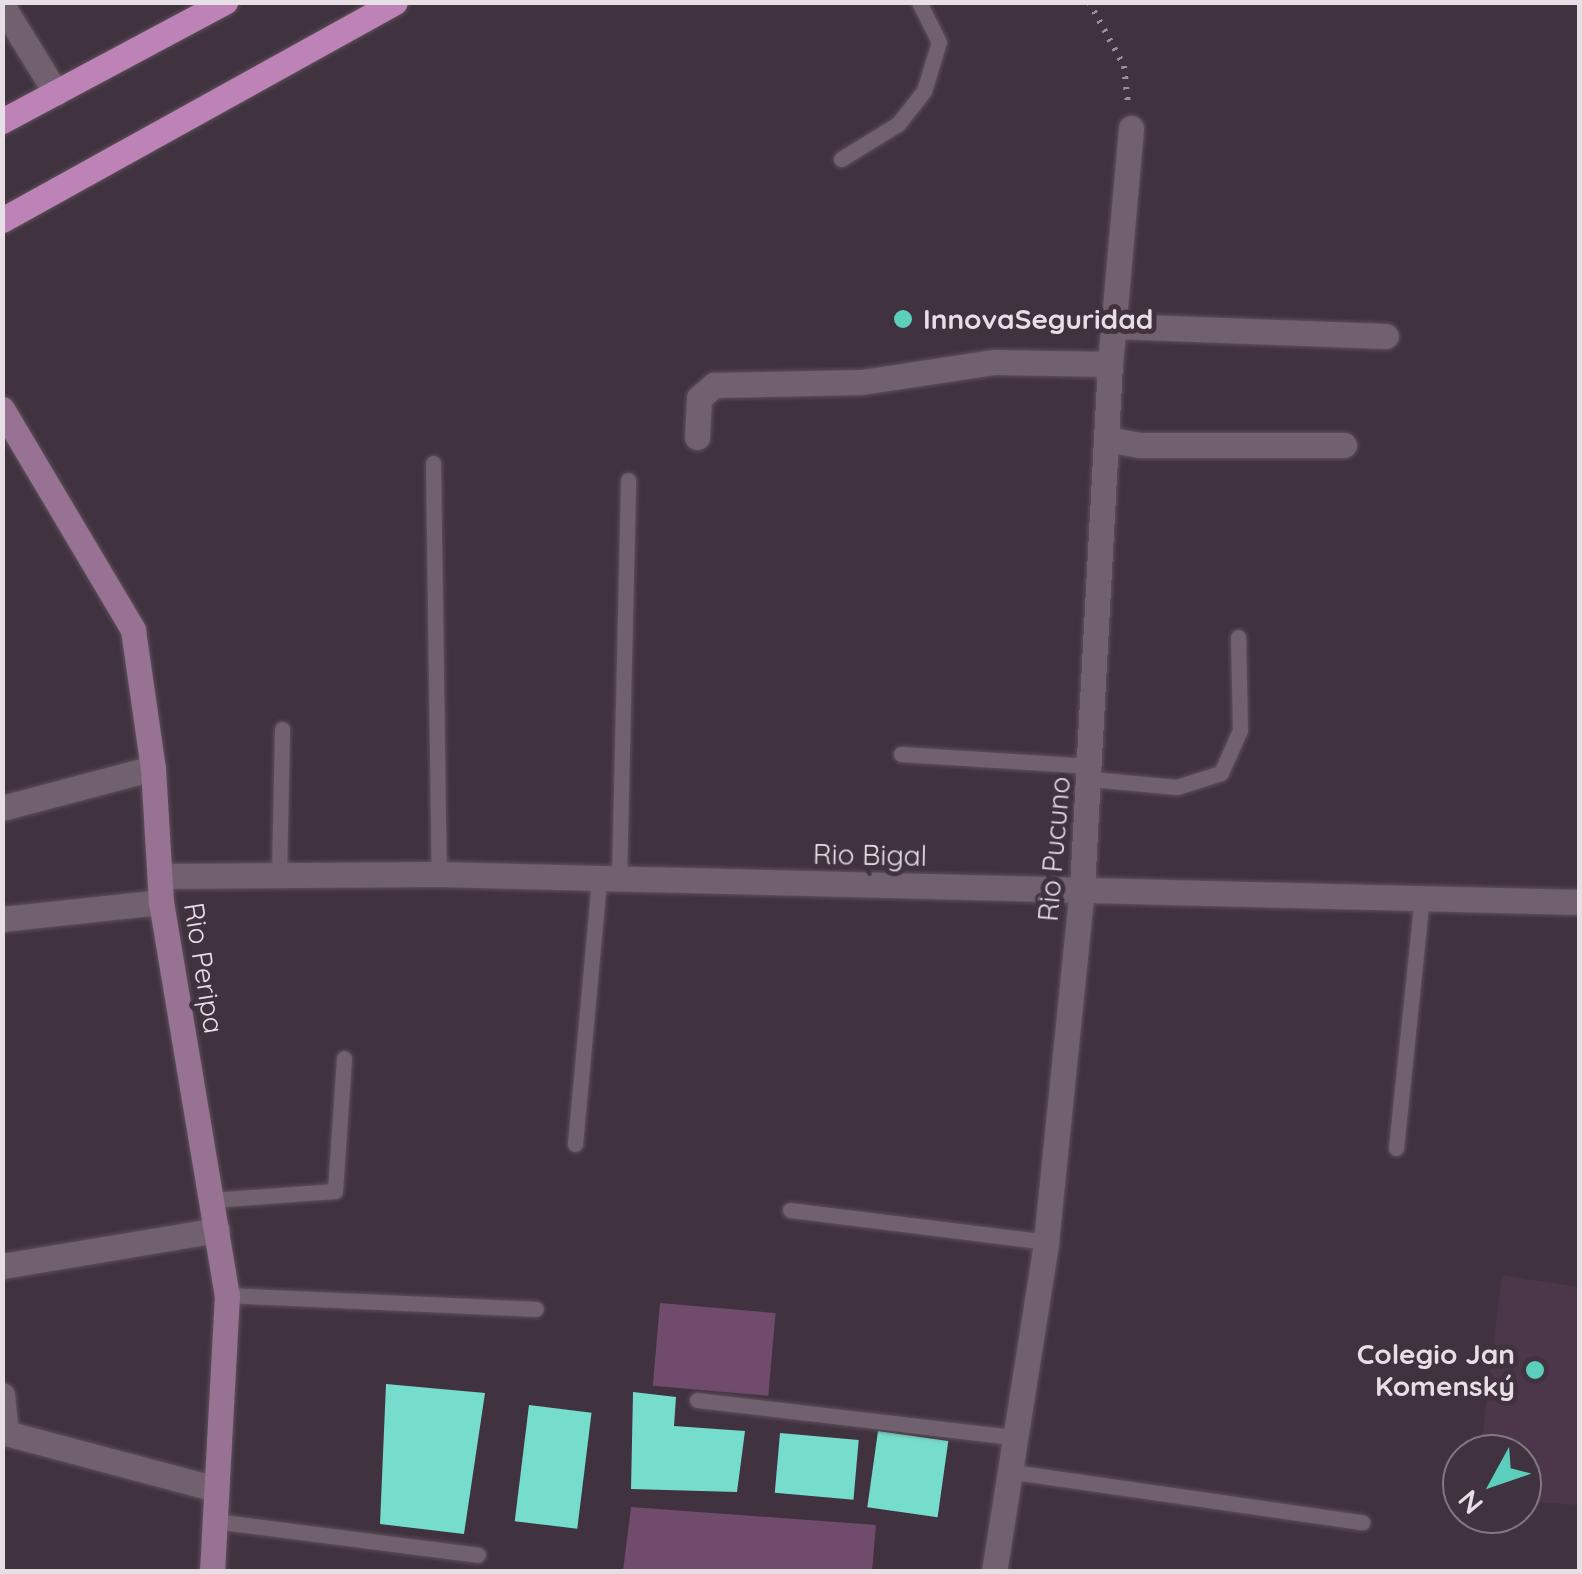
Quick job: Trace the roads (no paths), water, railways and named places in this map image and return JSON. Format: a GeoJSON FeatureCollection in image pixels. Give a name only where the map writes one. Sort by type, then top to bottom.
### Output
{"type":"FeatureCollection","features":[{"type":"Feature","properties":{"kind":"main road"},"geometry":{"type":"LineString","coordinates":[[2,122],[225,2]]}},
{"type":"Feature","properties":{"kind":"main road"},"geometry":{"type":"LineString","coordinates":[[2,220],[395,2]]}},
{"type":"Feature","properties":{"kind":"street"},"geometry":{"type":"LineString","coordinates":[[2,6],[56,94]]}},
{"type":"Feature","properties":{"kind":"street","name":"Rio Pucuno"},"geometry":{"type":"LineString","coordinates":[[994,1572],[1011,1438],[1046,1242],[1082,888],[1092,772],[1110,364],[1130,128]]}},
{"type":"Feature","properties":{"kind":"street"},"geometry":{"type":"LineString","coordinates":[[1114,326],[1386,336]]}},
{"type":"Feature","properties":{"kind":"street"},"geometry":{"type":"LineString","coordinates":[[697,437],[699,398],[714,385],[862,382],[995,362],[1110,364]]}},
{"type":"Feature","properties":{"kind":"street","name":"Rio Peripa"},"geometry":{"type":"LineString","coordinates":[[2,408],[133,630],[153,768],[161,889],[228,1295],[212,1572]]}},
{"type":"Feature","properties":{"kind":"street"},"geometry":{"type":"LineString","coordinates":[[1106,439],[1140,445],[1344,445]]}},
{"type":"Feature","properties":{"kind":"street"},"geometry":{"type":"LineString","coordinates":[[2,808],[153,768]]}},
{"type":"Feature","properties":{"kind":"street","name":"Rio Bigal"},"geometry":{"type":"LineString","coordinates":[[2,919],[161,889],[279,875],[439,874],[1580,902]]}},
{"type":"Feature","properties":{"kind":"street"},"geometry":{"type":"LineString","coordinates":[[2,1266],[217,1230]]}},
{"type":"Feature","properties":{"kind":"street"},"geometry":{"type":"LineString","coordinates":[[2,1395],[4,1432],[216,1489]]}},
{"type":"Feature","properties":{"kind":"lane"},"geometry":{"type":"LineString","coordinates":[[840,159],[898,124],[924,91],[939,42],[919,2]]}},
{"type":"Feature","properties":{"kind":"lane"},"geometry":{"type":"LineString","coordinates":[[434,463],[439,874]]}},
{"type":"Feature","properties":{"kind":"lane"},"geometry":{"type":"LineString","coordinates":[[575,1144],[609,880],[628,480]]}},
{"type":"Feature","properties":{"kind":"lane"},"geometry":{"type":"LineString","coordinates":[[900,754],[1092,772],[1178,787],[1220,773],[1240,730],[1238,637]]}},
{"type":"Feature","properties":{"kind":"lane"},"geometry":{"type":"LineString","coordinates":[[279,875],[282,729]]}},
{"type":"Feature","properties":{"kind":"lane"},"geometry":{"type":"LineString","coordinates":[[1396,1148],[1422,898]]}},
{"type":"Feature","properties":{"kind":"lane"},"geometry":{"type":"LineString","coordinates":[[212,1200],[335,1191],[344,1058]]}},
{"type":"Feature","properties":{"kind":"lane"},"geometry":{"type":"LineString","coordinates":[[790,1210],[1046,1242]]}},
{"type":"Feature","properties":{"kind":"lane"},"geometry":{"type":"LineString","coordinates":[[228,1295],[536,1309]]}},
{"type":"Feature","properties":{"kind":"lane"},"geometry":{"type":"LineString","coordinates":[[697,1400],[1011,1438]]}},
{"type":"Feature","properties":{"kind":"lane"},"geometry":{"type":"LineString","coordinates":[[1006,1471],[1362,1522]]}},
{"type":"Feature","properties":{"kind":"lane"},"geometry":{"type":"LineString","coordinates":[[214,1520],[478,1555]]}},
{"type":"Feature","properties":{"kind":"place","name":"InnovaSeguridad"},"geometry":{"type":"Point","coordinates":[903,319]}},
{"type":"Feature","properties":{"kind":"place","name":"Colegio Jan Komenský"},"geometry":{"type":"Point","coordinates":[1535,1370]}}]}
